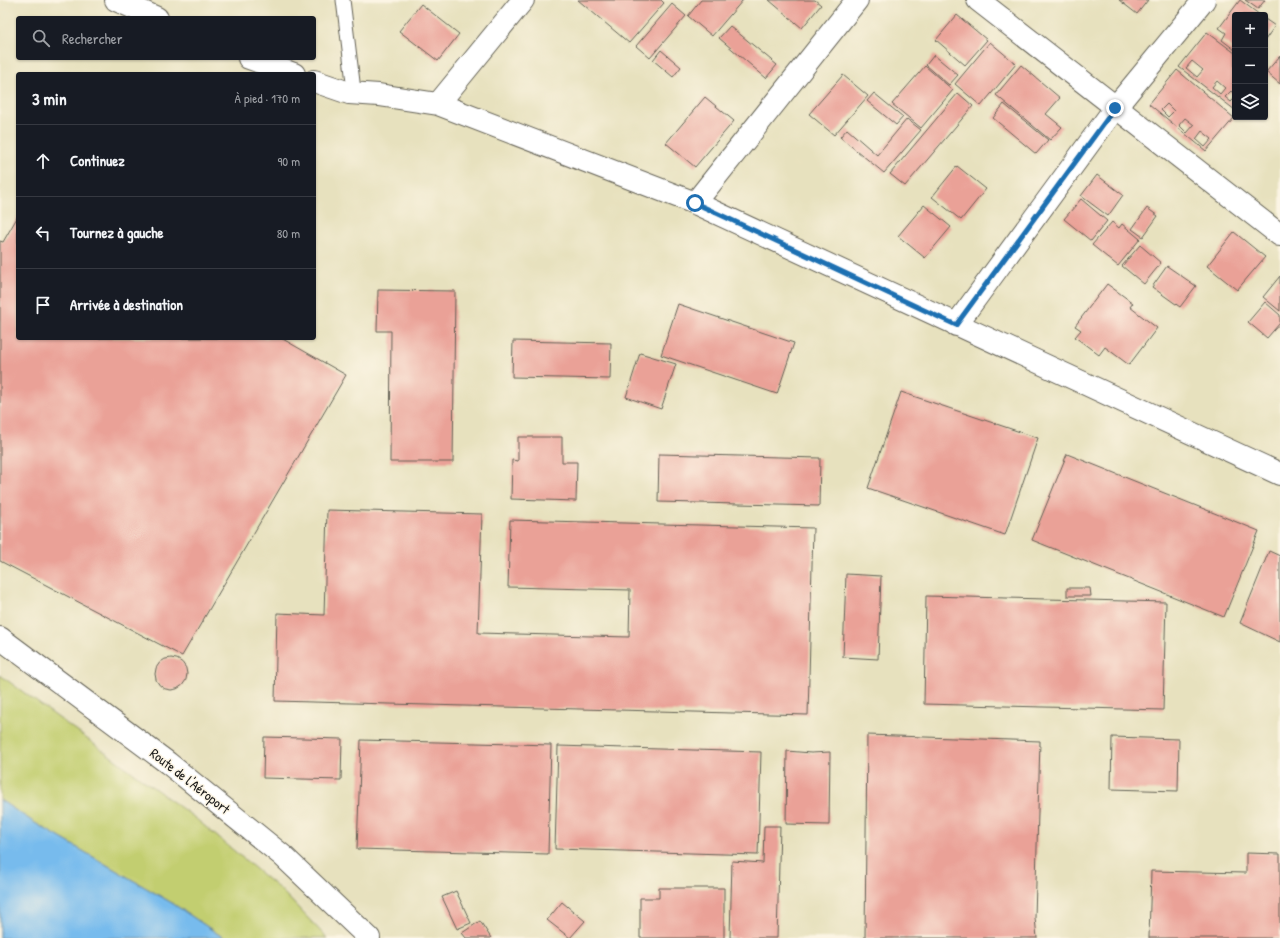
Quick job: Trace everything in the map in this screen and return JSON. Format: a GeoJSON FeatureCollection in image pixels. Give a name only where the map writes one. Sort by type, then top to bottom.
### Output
{"type":"FeatureCollection","features":[{"type":"Feature","properties":{"kind":"street"},"geometry":{"type":"LineString","coordinates":[[116,0],[152,16]]}},
{"type":"Feature","properties":{"kind":"street"},"geometry":{"type":"LineString","coordinates":[[438,104],[523,0]]}},
{"type":"Feature","properties":{"kind":"street"},"geometry":{"type":"LineString","coordinates":[[695,203],[857,0]]}},
{"type":"Feature","properties":{"kind":"street"},"geometry":{"type":"LineString","coordinates":[[978,0],[1115,108],[1280,234]]}},
{"type":"Feature","properties":{"kind":"street"},"geometry":{"type":"LineString","coordinates":[[956,325],[1115,108],[1204,0]]}},
{"type":"Feature","properties":{"kind":"street"},"geometry":{"type":"LineString","coordinates":[[255,60],[288,72]]}},
{"type":"Feature","properties":{"kind":"street"},"geometry":{"type":"LineString","coordinates":[[316,82],[349,94],[379,95],[438,104],[695,203],[1280,474]]}},
{"type":"Feature","properties":{"kind":"street","name":"Route de l'Aéroport"},"geometry":{"type":"LineString","coordinates":[[0,638],[168,763],[277,851],[369,938]]}},
{"type":"Feature","properties":{"kind":"lane"},"geometry":{"type":"LineString","coordinates":[[343,0],[353,82]]}},
{"type":"Feature","properties":{"kind":"green space"},"geometry":{"type":"Polygon","coordinates":[[[0,675],[195,818],[282,891],[327,938],[224,938],[172,903],[35,823],[0,800],[0,675]]]}},
{"type":"Feature","properties":{"kind":"water"},"geometry":{"type":"Polygon","coordinates":[[[0,800],[35,823],[172,903],[224,938],[0,938],[0,800]]]}},
{"type":"Feature","properties":{"kind":"building"},"geometry":{"type":"Polygon","coordinates":[[[578,0],[661,0],[664,3],[629,43],[578,0]]]}},
{"type":"Feature","properties":{"kind":"building"},"geometry":{"type":"Polygon","coordinates":[[[701,0],[743,0],[712,36],[688,16],[701,0]]]}},
{"type":"Feature","properties":{"kind":"building"},"geometry":{"type":"Polygon","coordinates":[[[769,0],[815,0],[821,5],[802,28],[769,0]]]}},
{"type":"Feature","properties":{"kind":"building"},"geometry":{"type":"Polygon","coordinates":[[[1119,0],[1148,0],[1137,14],[1119,0]]]}},
{"type":"Feature","properties":{"kind":"building"},"geometry":{"type":"Polygon","coordinates":[[[1240,0],[1256,12],[1232,12],[1232,48],[1222,40],[1226,33],[1219,28],[1240,0]]]}},
{"type":"Feature","properties":{"kind":"building"},"geometry":{"type":"Polygon","coordinates":[[[1245,0],[1265,0],[1258,9],[1245,0]]]}},
{"type":"Feature","properties":{"kind":"building"},"geometry":{"type":"Polygon","coordinates":[[[421,4],[459,34],[438,61],[399,31],[421,4]]]}},
{"type":"Feature","properties":{"kind":"building"},"geometry":{"type":"Polygon","coordinates":[[[672,4],[686,16],[650,58],[636,46],[672,4]]]}},
{"type":"Feature","properties":{"kind":"building"},"geometry":{"type":"Polygon","coordinates":[[[957,15],[987,40],[965,65],[936,40],[957,15]]]}},
{"type":"Feature","properties":{"kind":"building"},"geometry":{"type":"Polygon","coordinates":[[[1268,21],[1275,26],[1268,36],[1268,21]]]}},
{"type":"Feature","properties":{"kind":"building"},"geometry":{"type":"Polygon","coordinates":[[[730,26],[777,65],[766,78],[719,38],[730,26]]]}},
{"type":"Feature","properties":{"kind":"building"},"geometry":{"type":"Polygon","coordinates":[[[1207,32],[1232,51],[1232,92],[1231,91],[1225,97],[1231,102],[1232,101],[1232,108],[1179,67],[1207,32]],[[1192,61],[1186,68],[1197,77],[1203,70],[1192,61]],[[1217,81],[1212,87],[1220,94],[1225,88],[1217,81]]]}},
{"type":"Feature","properties":{"kind":"building"},"geometry":{"type":"Polygon","coordinates":[[[990,42],[1016,64],[981,106],[955,84],[990,42]]]}},
{"type":"Feature","properties":{"kind":"building"},"geometry":{"type":"Polygon","coordinates":[[[661,50],[681,67],[673,77],[653,60],[661,50]]]}},
{"type":"Feature","properties":{"kind":"building"},"geometry":{"type":"Polygon","coordinates":[[[934,55],[958,75],[949,85],[926,65],[934,55]]]}},
{"type":"Feature","properties":{"kind":"building"},"geometry":{"type":"Polygon","coordinates":[[[1280,56],[1280,84],[1268,74],[1268,70],[1280,56]]]}},
{"type":"Feature","properties":{"kind":"building"},"geometry":{"type":"Polygon","coordinates":[[[1021,65],[1060,98],[1046,114],[1062,127],[1050,140],[996,95],[1021,65]]]}},
{"type":"Feature","properties":{"kind":"building"},"geometry":{"type":"Polygon","coordinates":[[[925,66],[953,90],[921,128],[892,104],[925,66]]]}},
{"type":"Feature","properties":{"kind":"building"},"geometry":{"type":"Polygon","coordinates":[[[1177,70],[1232,116],[1232,120],[1206,151],[1149,104],[1177,70]],[[1167,104],[1161,110],[1168,117],[1174,111],[1167,104]],[[1185,118],[1179,125],[1187,133],[1194,125],[1185,118]],[[1202,131],[1196,139],[1205,147],[1212,139],[1202,131]]]}},
{"type":"Feature","properties":{"kind":"building"},"geometry":{"type":"Polygon","coordinates":[[[843,75],[868,96],[834,135],[809,114],[843,75]]]}},
{"type":"Feature","properties":{"kind":"building"},"geometry":{"type":"Polygon","coordinates":[[[874,93],[903,117],[896,125],[867,101],[874,93]]]}},
{"type":"Feature","properties":{"kind":"building"},"geometry":{"type":"Polygon","coordinates":[[[958,93],[973,106],[905,186],[890,174],[958,93]]]}},
{"type":"Feature","properties":{"kind":"building"},"geometry":{"type":"Polygon","coordinates":[[[705,97],[734,121],[695,167],[666,143],[705,97]]]}},
{"type":"Feature","properties":{"kind":"building"},"geometry":{"type":"Polygon","coordinates":[[[1004,104],[1048,140],[1036,154],[993,118],[1004,104]]]}},
{"type":"Feature","properties":{"kind":"building"},"geometry":{"type":"Polygon","coordinates":[[[907,119],[921,130],[884,173],[840,137],[847,129],[877,155],[907,119]]]}},
{"type":"Feature","properties":{"kind":"building"},"geometry":{"type":"Polygon","coordinates":[[[957,166],[986,189],[961,220],[932,197],[957,166]]]}},
{"type":"Feature","properties":{"kind":"building"},"geometry":{"type":"Polygon","coordinates":[[[1097,175],[1123,195],[1108,216],[1081,196],[1097,175]]]}},
{"type":"Feature","properties":{"kind":"building"},"geometry":{"type":"Polygon","coordinates":[[[1081,199],[1107,221],[1091,241],[1064,219],[1081,199]]]}},
{"type":"Feature","properties":{"kind":"building"},"geometry":{"type":"Polygon","coordinates":[[[924,205],[951,227],[925,258],[898,236],[924,205]]]}},
{"type":"Feature","properties":{"kind":"building"},"geometry":{"type":"Polygon","coordinates":[[[1147,208],[1158,216],[1143,237],[1132,229],[1147,208]]]}},
{"type":"Feature","properties":{"kind":"building"},"geometry":{"type":"Polygon","coordinates":[[[16,219],[16,340],[285,340],[346,375],[182,656],[0,561],[0,241],[3,242],[16,219]]]}},
{"type":"Feature","properties":{"kind":"building"},"geometry":{"type":"Polygon","coordinates":[[[1112,222],[1119,228],[1122,224],[1140,239],[1118,266],[1092,245],[1112,222]]]}},
{"type":"Feature","properties":{"kind":"building"},"geometry":{"type":"Polygon","coordinates":[[[1234,232],[1265,257],[1237,290],[1207,266],[1234,232]]]}},
{"type":"Feature","properties":{"kind":"building"},"geometry":{"type":"Polygon","coordinates":[[[1140,245],[1161,263],[1144,284],[1122,266],[1140,245]]]}},
{"type":"Feature","properties":{"kind":"building"},"geometry":{"type":"Polygon","coordinates":[[[1167,266],[1196,286],[1180,307],[1152,287],[1167,266]]]}},
{"type":"Feature","properties":{"kind":"building"},"geometry":{"type":"Polygon","coordinates":[[[1280,276],[1280,311],[1263,297],[1280,276]]]}},
{"type":"Feature","properties":{"kind":"building"},"geometry":{"type":"Polygon","coordinates":[[[1107,284],[1133,303],[1130,307],[1157,328],[1129,365],[1105,347],[1099,355],[1075,337],[1081,330],[1075,326],[1107,284]]]}},
{"type":"Feature","properties":{"kind":"building"},"geometry":{"type":"Polygon","coordinates":[[[378,290],[455,291],[453,462],[390,462],[391,331],[377,331],[378,290]]]}},
{"type":"Feature","properties":{"kind":"building"},"geometry":{"type":"Polygon","coordinates":[[[1265,302],[1280,315],[1280,323],[1267,338],[1248,322],[1265,302]]]}},
{"type":"Feature","properties":{"kind":"building"},"geometry":{"type":"Polygon","coordinates":[[[678,304],[794,343],[777,394],[661,355],[678,304]]]}},
{"type":"Feature","properties":{"kind":"building"},"geometry":{"type":"Polygon","coordinates":[[[513,341],[611,343],[610,379],[512,377],[513,341]]]}},
{"type":"Feature","properties":{"kind":"building"},"geometry":{"type":"Polygon","coordinates":[[[640,353],[676,364],[661,409],[626,397],[640,353]]]}},
{"type":"Feature","properties":{"kind":"building"},"geometry":{"type":"Polygon","coordinates":[[[901,392],[1038,438],[1005,535],[868,488],[901,392]]]}},
{"type":"Feature","properties":{"kind":"building"},"geometry":{"type":"Polygon","coordinates":[[[518,437],[562,437],[562,462],[577,462],[576,501],[511,499],[512,460],[518,461],[518,437]]]}},
{"type":"Feature","properties":{"kind":"building"},"geometry":{"type":"Polygon","coordinates":[[[659,454],[820,458],[819,506],[658,502],[659,454]]]}},
{"type":"Feature","properties":{"kind":"building"},"geometry":{"type":"Polygon","coordinates":[[[1067,454],[1259,531],[1224,617],[1032,540],[1067,454]]]}},
{"type":"Feature","properties":{"kind":"building"},"geometry":{"type":"Polygon","coordinates":[[[327,510],[482,514],[478,633],[629,637],[630,590],[508,587],[510,520],[813,528],[808,715],[275,701],[277,613],[324,615],[327,510]]]}},
{"type":"Feature","properties":{"kind":"building"},"geometry":{"type":"Polygon","coordinates":[[[1269,551],[1280,556],[1280,642],[1240,623],[1269,551]]]}},
{"type":"Feature","properties":{"kind":"building"},"geometry":{"type":"Polygon","coordinates":[[[846,574],[881,576],[878,659],[843,657],[846,574]]]}},
{"type":"Feature","properties":{"kind":"building"},"geometry":{"type":"Polygon","coordinates":[[[1067,588],[1090,588],[1091,596],[1067,596],[1067,588]]]}},
{"type":"Feature","properties":{"kind":"building"},"geometry":{"type":"Polygon","coordinates":[[[926,596],[1166,602],[1163,710],[924,704],[926,596]]]}},
{"type":"Feature","properties":{"kind":"building"},"geometry":{"type":"Polygon","coordinates":[[[171,658],[177,659],[184,665],[187,674],[186,680],[180,687],[171,690],[165,689],[158,683],[155,674],[156,668],[162,661],[171,658]]]}},
{"type":"Feature","properties":{"kind":"building"},"geometry":{"type":"Polygon","coordinates":[[[867,735],[1040,741],[1035,918],[1037,938],[865,938],[867,735]]]}},
{"type":"Feature","properties":{"kind":"building"},"geometry":{"type":"Polygon","coordinates":[[[264,737],[342,739],[341,780],[263,778],[264,737]]]}},
{"type":"Feature","properties":{"kind":"building"},"geometry":{"type":"Polygon","coordinates":[[[1112,737],[1179,739],[1178,791],[1111,789],[1112,737]]]}},
{"type":"Feature","properties":{"kind":"building"},"geometry":{"type":"Polygon","coordinates":[[[361,740],[551,745],[548,854],[357,849],[361,740]]]}},
{"type":"Feature","properties":{"kind":"building"},"geometry":{"type":"Polygon","coordinates":[[[558,746],[761,752],[758,855],[555,849],[558,746]]]}},
{"type":"Feature","properties":{"kind":"building"},"geometry":{"type":"Polygon","coordinates":[[[787,751],[811,753],[830,752],[829,825],[786,824],[787,751]]]}},
{"type":"Feature","properties":{"kind":"building"},"geometry":{"type":"Polygon","coordinates":[[[764,826],[780,826],[777,938],[730,938],[732,861],[763,863],[764,826]]]}},
{"type":"Feature","properties":{"kind":"building"},"geometry":{"type":"Polygon","coordinates":[[[1246,853],[1280,854],[1280,938],[1149,938],[1151,871],[1246,873],[1246,853]]]}},
{"type":"Feature","properties":{"kind":"building"},"geometry":{"type":"Polygon","coordinates":[[[659,888],[724,888],[724,938],[640,938],[640,898],[659,898],[659,888]]]}},
{"type":"Feature","properties":{"kind":"building"},"geometry":{"type":"Polygon","coordinates":[[[456,891],[471,923],[457,929],[442,897],[456,891]]]}},
{"type":"Feature","properties":{"kind":"building"},"geometry":{"type":"Polygon","coordinates":[[[562,902],[585,921],[570,938],[547,920],[562,902]]]}},
{"type":"Feature","properties":{"kind":"building"},"geometry":{"type":"Polygon","coordinates":[[[480,921],[491,938],[466,938],[462,933],[480,921]]]}},
{"type":"Feature","properties":{"kind":"route"},"geometry":{"type":"LineString","coordinates":[[695,203],[956,325],[1115,108]]}}]}
